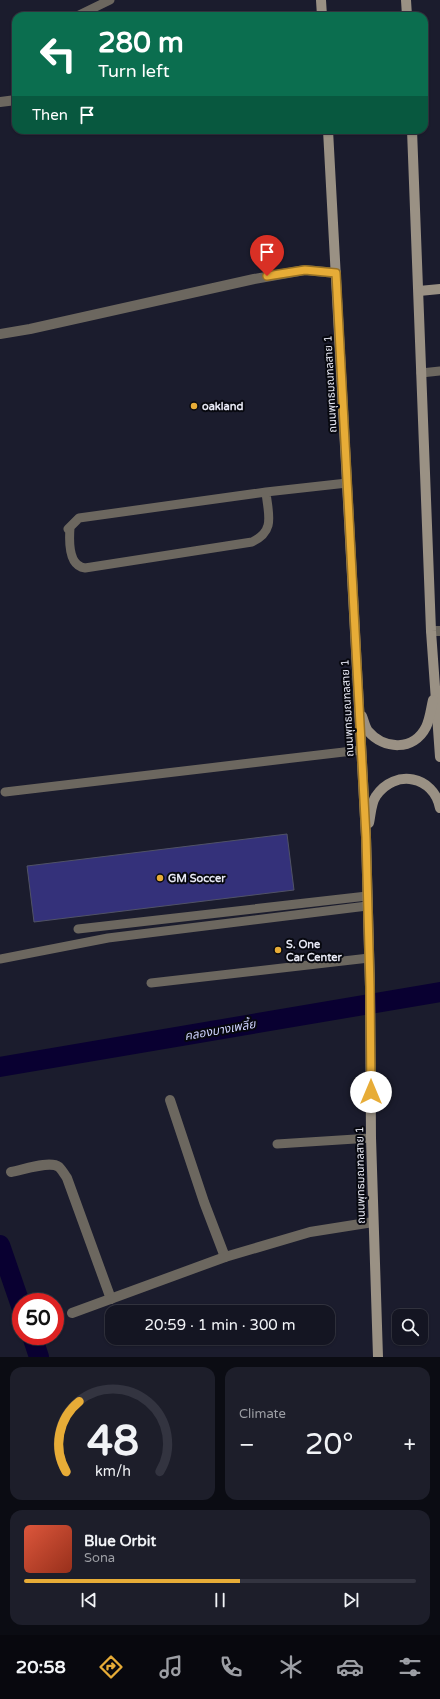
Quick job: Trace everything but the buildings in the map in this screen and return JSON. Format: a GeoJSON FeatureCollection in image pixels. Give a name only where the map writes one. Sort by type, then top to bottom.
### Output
{"type":"FeatureCollection","features":[{"type":"Feature","properties":{"kind":"main road"},"geometry":{"type":"LineString","coordinates":[[321,0],[322,12]]}},
{"type":"Feature","properties":{"kind":"main road"},"geometry":{"type":"LineString","coordinates":[[406,0],[407,12]]}},
{"type":"Feature","properties":{"kind":"main road","name":"ถนนพุทธมณฑลสาย 1"},"geometry":{"type":"LineString","coordinates":[[328,134],[366,837],[370,987],[371,1138],[378,1357]]}},
{"type":"Feature","properties":{"kind":"main road"},"geometry":{"type":"LineString","coordinates":[[358,688],[362,717],[367,730],[379,741],[387,745],[398,746],[415,740],[426,728],[435,688],[437,671],[421,373],[412,134]]}},
{"type":"Feature","properties":{"kind":"main road"},"geometry":{"type":"LineString","coordinates":[[419,291],[440,289]]}},
{"type":"Feature","properties":{"kind":"main road"},"geometry":{"type":"LineString","coordinates":[[435,688],[440,757]]}},
{"type":"Feature","properties":{"kind":"main road"},"geometry":{"type":"LineString","coordinates":[[366,837],[376,796],[392,782],[409,778],[417,780],[430,787],[440,808]]}},
{"type":"Feature","properties":{"kind":"street"},"geometry":{"type":"LineString","coordinates":[[0,102],[12,100]]}},
{"type":"Feature","properties":{"kind":"street"},"geometry":{"type":"LineString","coordinates":[[0,334],[30,329],[254,279],[305,270],[336,273]]}},
{"type":"Feature","properties":{"kind":"street"},"geometry":{"type":"LineString","coordinates":[[170,1100],[204,1202],[225,1257]]}},
{"type":"Feature","properties":{"kind":"street"},"geometry":{"type":"LineString","coordinates":[[11,1172],[52,1164],[60,1168],[66,1178],[111,1299]]}},
{"type":"Feature","properties":{"kind":"street"},"geometry":{"type":"LineString","coordinates":[[72,1313],[225,1257],[310,1232],[373,1222]]}},
{"type":"Feature","properties":{"kind":"lane"},"geometry":{"type":"LineString","coordinates":[[86,12],[110,0]]}},
{"type":"Feature","properties":{"kind":"lane"},"geometry":{"type":"LineString","coordinates":[[421,373],[440,371]]}},
{"type":"Feature","properties":{"kind":"lane"},"geometry":{"type":"LineString","coordinates":[[266,492],[269,524],[267,532],[262,537],[252,542],[85,568],[80,568],[73,560],[70,528],[68,529],[79,518],[266,492],[347,483]]}},
{"type":"Feature","properties":{"kind":"lane"},"geometry":{"type":"LineString","coordinates":[[5,792],[361,750]]}},
{"type":"Feature","properties":{"kind":"lane"},"geometry":{"type":"LineString","coordinates":[[78,928],[367,896]]}},
{"type":"Feature","properties":{"kind":"lane"},"geometry":{"type":"LineString","coordinates":[[0,959],[108,938],[367,906]]}},
{"type":"Feature","properties":{"kind":"lane"},"geometry":{"type":"LineString","coordinates":[[151,983],[369,958]]}},
{"type":"Feature","properties":{"kind":"lane"},"geometry":{"type":"LineString","coordinates":[[277,1144],[371,1138]]}},
{"type":"Feature","properties":{"kind":"waterway","name":"คลองบางเพลี้ย"},"geometry":{"type":"LineString","coordinates":[[0,1067],[440,992]]}},
{"type":"Feature","properties":{"kind":"waterway"},"geometry":{"type":"LineString","coordinates":[[0,1245],[17,1293]]}},
{"type":"Feature","properties":{"kind":"waterway"},"geometry":{"type":"LineString","coordinates":[[35,1345],[39,1357]]}},
{"type":"Feature","properties":{"kind":"place","name":"oakland"},"geometry":{"type":"Point","coordinates":[194,406]}},
{"type":"Feature","properties":{"kind":"place","name":"GM Soccer"},"geometry":{"type":"Point","coordinates":[160,878]}},
{"type":"Feature","properties":{"kind":"place","name":"S. One Car Center"},"geometry":{"type":"Point","coordinates":[278,950]}},
{"type":"Feature","properties":{"kind":"route"},"geometry":{"type":"LineString","coordinates":[[267,276],[305,270],[336,273],[366,837],[371,1092]]}}]}
